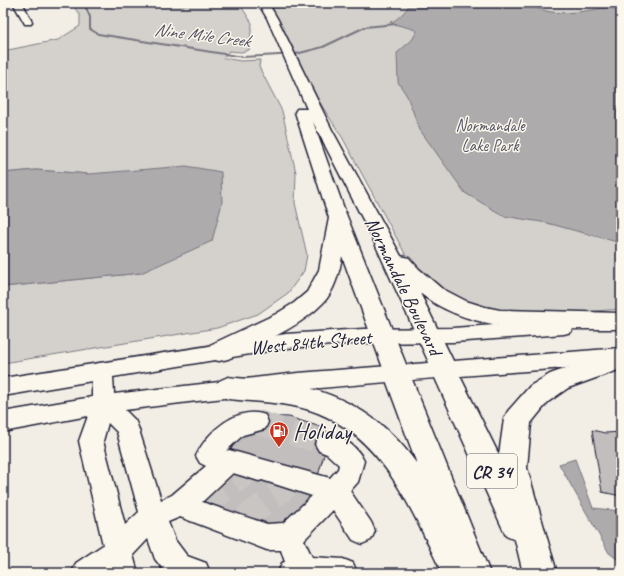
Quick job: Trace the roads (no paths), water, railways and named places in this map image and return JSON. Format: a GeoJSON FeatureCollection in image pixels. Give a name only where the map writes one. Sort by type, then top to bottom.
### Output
{"type":"FeatureCollection","features":[{"type":"Feature","properties":{"kind":"main road","name":"Normandale Boulevard"},"geometry":{"type":"LineString","coordinates":[[258,5],[272,18],[337,214],[381,336],[473,573]]}},
{"type":"Feature","properties":{"kind":"main road","name":"Normandale Boulevard"},"geometry":{"type":"LineString","coordinates":[[283,54],[382,237],[540,573]]}},
{"type":"Feature","properties":{"kind":"main road"},"geometry":{"type":"LineString","coordinates":[[219,352],[284,320],[302,309],[316,297],[330,270],[337,214]]}},
{"type":"Feature","properties":{"kind":"main road"},"geometry":{"type":"LineString","coordinates":[[382,237],[417,281],[434,295],[468,311],[500,318],[621,322]]}},
{"type":"Feature","properties":{"kind":"main road"},"geometry":{"type":"LineString","coordinates":[[540,573],[512,468],[518,419],[539,394],[559,381],[621,357]]}},
{"type":"Feature","properties":{"kind":"main road"},"geometry":{"type":"LineString","coordinates":[[228,388],[292,395],[329,406],[358,421],[385,444],[406,472],[460,573]]}},
{"type":"Feature","properties":{"kind":"street"},"geometry":{"type":"LineString","coordinates":[[17,3],[28,22]]}},
{"type":"Feature","properties":{"kind":"street","name":"West 84th Street"},"geometry":{"type":"LineString","coordinates":[[3,387],[286,342],[381,336],[429,335],[621,322]]}},
{"type":"Feature","properties":{"kind":"street","name":"West 84th Street"},"geometry":{"type":"LineString","coordinates":[[3,422],[103,404],[228,388],[396,372],[621,357]]}},
{"type":"Feature","properties":{"kind":"street"},"geometry":{"type":"LineString","coordinates":[[102,371],[103,404],[91,441],[121,562]]}},
{"type":"Feature","properties":{"kind":"street"},"geometry":{"type":"LineString","coordinates":[[103,404],[128,427],[153,516],[165,549],[178,566],[196,573]]}},
{"type":"Feature","properties":{"kind":"street"},"geometry":{"type":"LineString","coordinates":[[194,507],[209,458],[231,429],[251,422],[257,422]]}},
{"type":"Feature","properties":{"kind":"street"},"geometry":{"type":"LineString","coordinates":[[86,573],[121,562],[153,516],[194,507],[240,522],[267,537],[290,536],[335,491],[349,474],[352,461],[334,446],[327,444]]}},
{"type":"Feature","properties":{"kind":"street"},"geometry":{"type":"LineString","coordinates":[[209,458],[229,461],[269,474],[335,491],[362,531]]}},
{"type":"Feature","properties":{"kind":"street"},"geometry":{"type":"LineString","coordinates":[[290,536],[298,558],[297,573],[311,570],[343,573]]}},
{"type":"Feature","properties":{"kind":"waterway","name":"Nine Mile Creek"},"geometry":{"type":"LineString","coordinates":[[84,3],[90,17],[90,29],[98,34],[243,57],[296,54],[323,47],[365,27],[396,24]]}},
{"type":"Feature","properties":{"kind":"tunnel"},"geometry":{"type":"LineString","coordinates":[[257,422],[327,444]]}},
{"type":"Feature","properties":{"kind":"tunnel"},"geometry":{"type":"LineString","coordinates":[[205,505],[248,472]]}},
{"type":"Feature","properties":{"kind":"tunnel"},"geometry":{"type":"LineString","coordinates":[[245,518],[289,485]]}},
{"type":"Feature","properties":{"kind":"place","name":"Holiday"},"geometry":{"type":"Point","coordinates":[279,448]}},
{"type":"Feature","properties":{"kind":"park label","name":"Normandale Lake Park"},"geometry":{"type":"Point","coordinates":[490,135]}}]}
